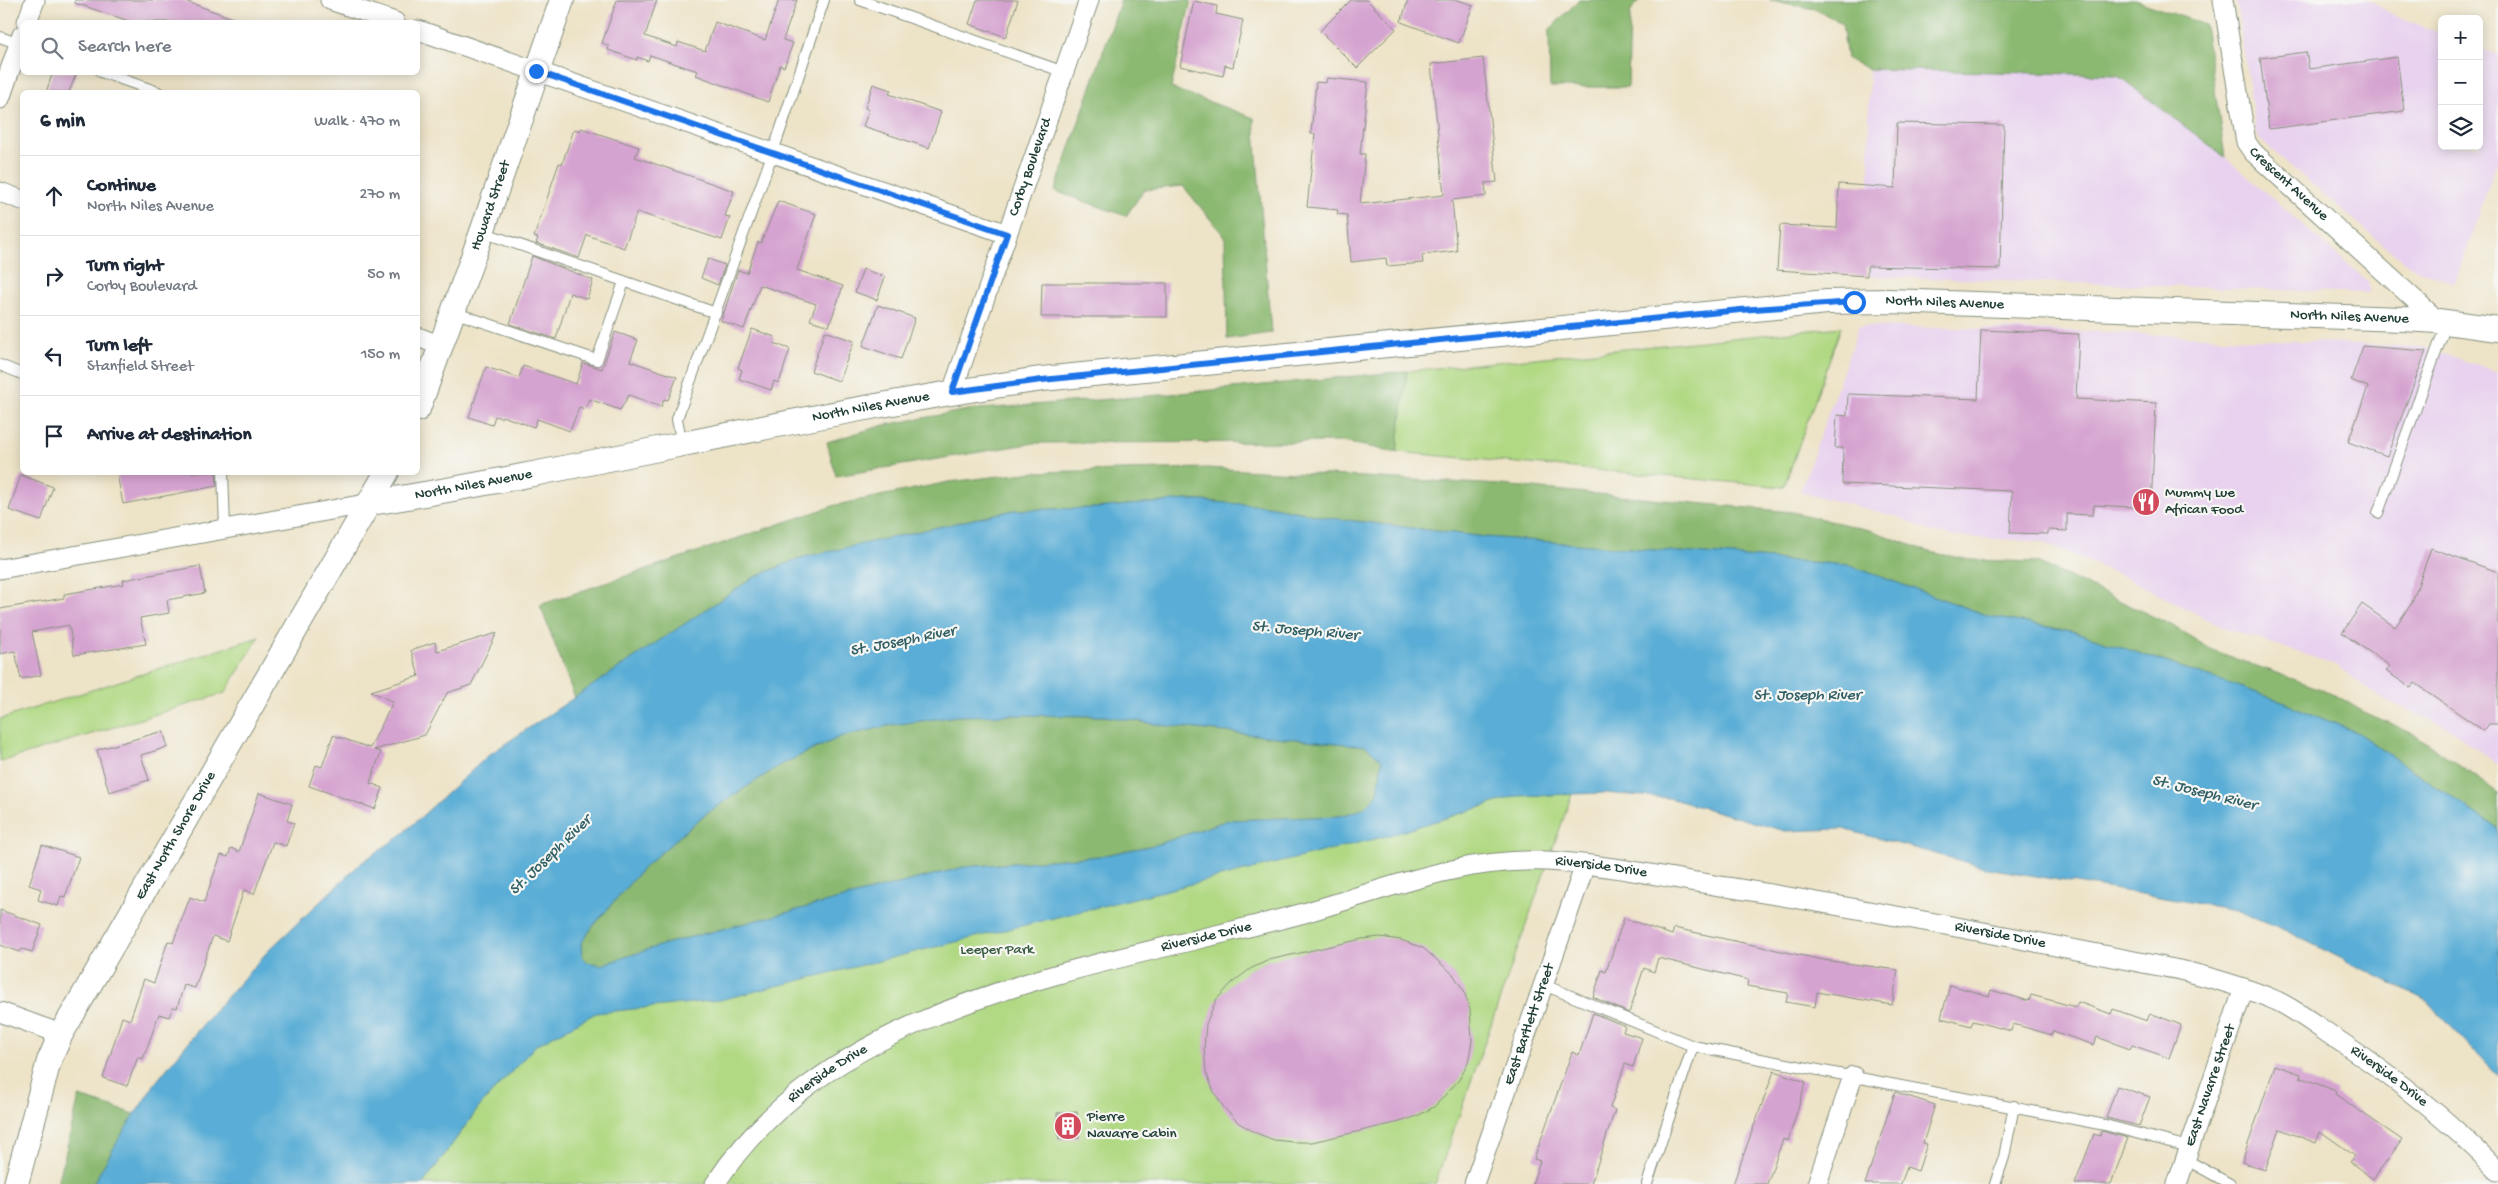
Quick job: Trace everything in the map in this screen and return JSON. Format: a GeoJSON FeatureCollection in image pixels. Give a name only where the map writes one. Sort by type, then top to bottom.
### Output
{"type":"FeatureCollection","features":[{"type":"Feature","properties":{"kind":"street"},"geometry":{"type":"LineString","coordinates":[[28,20],[35,0]]}},
{"type":"Feature","properties":{"kind":"street"},"geometry":{"type":"LineString","coordinates":[[330,0],[389,20]]}},
{"type":"Feature","properties":{"kind":"street","name":"Howard Street"},"geometry":{"type":"LineString","coordinates":[[420,404],[482,232],[562,0]]}},
{"type":"Feature","properties":{"kind":"street","name":"Corby Boulevard"},"geometry":{"type":"LineString","coordinates":[[952,392],[1089,0]]}},
{"type":"Feature","properties":{"kind":"street","name":"Crescent Avenue"},"geometry":{"type":"LineString","coordinates":[[2223,0],[2246,142],[2253,152],[2443,321]]}},
{"type":"Feature","properties":{"kind":"street"},"geometry":{"type":"LineString","coordinates":[[420,31],[1007,234]]}},
{"type":"Feature","properties":{"kind":"street"},"geometry":{"type":"LineString","coordinates":[[0,99],[20,47]]}},
{"type":"Feature","properties":{"kind":"street"},"geometry":{"type":"LineString","coordinates":[[0,192],[20,199]]}},
{"type":"Feature","properties":{"kind":"street","name":"North Niles Avenue"},"geometry":{"type":"LineString","coordinates":[[0,569],[225,528],[473,487],[952,392],[1051,378],[1827,302],[1899,301],[2443,321],[2498,328]]}},
{"type":"Feature","properties":{"kind":"street"},"geometry":{"type":"LineString","coordinates":[[420,339],[441,346]]}},
{"type":"Feature","properties":{"kind":"street"},"geometry":{"type":"LineString","coordinates":[[371,503],[385,475]]}},
{"type":"Feature","properties":{"kind":"street","name":"East North Shore Drive"},"geometry":{"type":"LineString","coordinates":[[16,1184],[49,1061],[61,1034],[371,503]]}},
{"type":"Feature","properties":{"kind":"street","name":"Riverside Drive"},"geometry":{"type":"LineString","coordinates":[[715,1184],[731,1159],[764,1122],[800,1090],[894,1034],[947,1011],[1058,973],[1305,912],[1419,876],[1505,862],[1549,861],[1765,893],[2031,940],[2180,970],[2244,988],[2293,1011],[2383,1070],[2432,1108],[2498,1172]]}},
{"type":"Feature","properties":{"kind":"street","name":"East Bartlett Street"},"geometry":{"type":"LineString","coordinates":[[1474,1184],[1585,865]]}},
{"type":"Feature","properties":{"kind":"street","name":"East Navarre Street"},"geometry":{"type":"LineString","coordinates":[[2177,1184],[2244,988]]}},
{"type":"Feature","properties":{"kind":"street"},"geometry":{"type":"LineString","coordinates":[[0,1012],[61,1034]]}},
{"type":"Feature","properties":{"kind":"street"},"geometry":{"type":"LineString","coordinates":[[1817,1184],[1853,1076]]}},
{"type":"Feature","properties":{"kind":"lane"},"geometry":{"type":"LineString","coordinates":[[682,445],[677,419],[773,152],[824,0]]}},
{"type":"Feature","properties":{"kind":"lane"},"geometry":{"type":"LineString","coordinates":[[860,0],[1064,72]]}},
{"type":"Feature","properties":{"kind":"lane"},"geometry":{"type":"LineString","coordinates":[[0,37],[20,42]]}},
{"type":"Feature","properties":{"kind":"lane"},"geometry":{"type":"LineString","coordinates":[[110,75],[152,90]]}},
{"type":"Feature","properties":{"kind":"lane"},"geometry":{"type":"LineString","coordinates":[[482,232],[716,312]]}},
{"type":"Feature","properties":{"kind":"lane"},"geometry":{"type":"LineString","coordinates":[[453,312],[597,360],[624,282]]}},
{"type":"Feature","properties":{"kind":"lane"},"geometry":{"type":"LineString","coordinates":[[2378,513],[2443,321]]}},
{"type":"Feature","properties":{"kind":"lane"},"geometry":{"type":"LineString","coordinates":[[0,365],[20,373]]}},
{"type":"Feature","properties":{"kind":"lane"},"geometry":{"type":"LineString","coordinates":[[223,475],[225,528]]}},
{"type":"Feature","properties":{"kind":"lane"},"geometry":{"type":"LineString","coordinates":[[1544,985],[1693,1046],[2014,1106],[2105,1125],[2187,1153],[2230,1184]]}},
{"type":"Feature","properties":{"kind":"lane"},"geometry":{"type":"LineString","coordinates":[[1647,1184],[1693,1046]]}},
{"type":"Feature","properties":{"kind":"lane"},"geometry":{"type":"LineString","coordinates":[[1996,1184],[2004,1157],[2014,1106]]}},
{"type":"Feature","properties":{"kind":"shaded area"},"geometry":{"type":"Polygon","coordinates":[[[2236,0],[2368,0],[2397,17],[2438,32],[2438,150],[2483,150],[2483,49],[2498,55],[2498,159],[2455,283],[2418,270],[2404,262],[2260,140],[2256,132],[2236,0]]]}},
{"type":"Feature","properties":{"kind":"shaded area"},"geometry":{"type":"Polygon","coordinates":[[[1869,69],[2117,75],[2225,157],[2369,283],[2369,293],[1869,276],[1869,69]]]}},
{"type":"Feature","properties":{"kind":"shaded area"},"geometry":{"type":"Polygon","coordinates":[[[1859,326],[2075,331],[2424,347],[2498,372],[2498,765],[2449,728],[2376,696],[2336,665],[2220,626],[2125,577],[2059,549],[2041,542],[1952,536],[1929,531],[1899,517],[1800,492],[1859,326]]]}},
{"type":"Feature","properties":{"kind":"green space"},"geometry":{"type":"Polygon","coordinates":[[[1121,0],[1191,0],[1171,88],[1254,118],[1271,333],[1227,339],[1225,237],[1183,186],[1144,190],[1126,216],[1055,191],[1121,0]]]}},
{"type":"Feature","properties":{"kind":"green space"},"geometry":{"type":"Polygon","coordinates":[[[1579,0],[1639,0],[1630,13],[1628,87],[1550,87],[1549,30],[1579,0]]]}},
{"type":"Feature","properties":{"kind":"green space"},"geometry":{"type":"Polygon","coordinates":[[[1770,0],[2135,0],[2205,25],[2225,157],[2117,75],[1869,69],[1847,59],[1842,23],[1815,9],[1770,0]]]}},
{"type":"Feature","properties":{"kind":"green space"},"geometry":{"type":"Polygon","coordinates":[[[1841,327],[1784,487],[1397,452],[1407,371],[1841,327]]]}},
{"type":"Feature","properties":{"kind":"green space"},"geometry":{"type":"Polygon","coordinates":[[[1407,371],[1397,452],[1343,442],[1034,443],[836,476],[827,442],[884,425],[968,410],[1161,395],[1407,371]]]}},
{"type":"Feature","properties":{"kind":"green space"},"geometry":{"type":"Polygon","coordinates":[[[1208,468],[1500,485],[1792,512],[1873,531],[1929,552],[1971,560],[2037,562],[2171,625],[2212,650],[2332,693],[2362,711],[2416,735],[2498,793],[2498,829],[2358,733],[2275,699],[2076,632],[1992,617],[1848,565],[1486,537],[1330,518],[1268,506],[1187,500],[1095,508],[1014,510],[800,558],[753,578],[575,698],[540,605],[836,505],[949,482],[1035,472],[1208,468]]]}},
{"type":"Feature","properties":{"kind":"green space"},"geometry":{"type":"Polygon","coordinates":[[[259,637],[225,693],[0,762],[0,719],[259,637]]]}},
{"type":"Feature","properties":{"kind":"green space"},"geometry":{"type":"Polygon","coordinates":[[[957,716],[1105,716],[1168,726],[1366,746],[1382,760],[1378,794],[1363,809],[1340,816],[1228,820],[1159,844],[1100,856],[964,867],[668,943],[601,965],[587,962],[582,956],[581,944],[593,926],[642,869],[704,815],[780,765],[840,737],[892,725],[957,716]]]}},
{"type":"Feature","properties":{"kind":"green space","name":"Leeper Park"},"geometry":{"type":"Polygon","coordinates":[[[1572,794],[1435,1184],[423,1184],[480,1106],[536,1045],[563,1030],[642,869],[1436,821],[1517,796],[1572,794]]]}},
{"type":"Feature","properties":{"kind":"green space"},"geometry":{"type":"Polygon","coordinates":[[[79,1097],[135,1114],[93,1184],[58,1184],[79,1097]]]}},
{"type":"Feature","properties":{"kind":"water","name":"St. Joseph River"},"geometry":{"type":"Polygon","coordinates":[[[1187,500],[1268,506],[1330,518],[1486,537],[1848,565],[1992,617],[2076,632],[2275,699],[2358,733],[2498,829],[2498,1076],[2427,1001],[2280,928],[2236,910],[1988,868],[1843,829],[1785,831],[1669,798],[1604,793],[1517,796],[1387,836],[720,1000],[596,1013],[536,1045],[480,1106],[423,1184],[93,1184],[120,1137],[156,1082],[208,1018],[268,951],[361,863],[400,836],[490,754],[753,578],[800,558],[1014,510],[1095,508],[1187,500]],[[957,716],[892,725],[840,737],[780,765],[704,815],[642,869],[593,926],[581,944],[582,956],[587,962],[601,965],[668,943],[964,867],[1100,856],[1159,844],[1228,820],[1340,816],[1363,809],[1378,794],[1382,760],[1366,746],[1168,726],[1105,716],[957,716]]]}},
{"type":"Feature","properties":{"kind":"building"},"geometry":{"type":"Polygon","coordinates":[[[75,0],[182,0],[238,20],[126,20],[75,3],[75,0]]]}},
{"type":"Feature","properties":{"kind":"building"},"geometry":{"type":"Polygon","coordinates":[[[617,0],[657,0],[645,36],[677,47],[678,42],[705,51],[715,22],[765,40],[779,0],[797,0],[783,40],[793,43],[784,67],[780,65],[768,102],[696,75],[698,71],[650,55],[648,61],[637,57],[637,60],[608,50],[609,46],[602,43],[617,0]]]}},
{"type":"Feature","properties":{"kind":"building"},"geometry":{"type":"Polygon","coordinates":[[[977,0],[1018,0],[1006,37],[969,24],[977,0]]]}},
{"type":"Feature","properties":{"kind":"building"},"geometry":{"type":"Polygon","coordinates":[[[1351,0],[1367,0],[1396,29],[1357,68],[1320,31],[1351,0]]]}},
{"type":"Feature","properties":{"kind":"building"},"geometry":{"type":"Polygon","coordinates":[[[1408,0],[1458,0],[1473,5],[1459,43],[1401,22],[1408,0]]]}},
{"type":"Feature","properties":{"kind":"building"},"geometry":{"type":"Polygon","coordinates":[[[1194,1],[1217,6],[1216,14],[1243,20],[1233,67],[1225,65],[1223,76],[1180,66],[1194,1]]]}},
{"type":"Feature","properties":{"kind":"building"},"geometry":{"type":"Polygon","coordinates":[[[2306,52],[2309,69],[2397,57],[2404,111],[2269,129],[2260,58],[2306,52]]]}},
{"type":"Feature","properties":{"kind":"building"},"geometry":{"type":"Polygon","coordinates":[[[1483,58],[1497,182],[1485,183],[1486,196],[1452,200],[1457,251],[1422,255],[1423,263],[1387,266],[1386,258],[1351,262],[1347,215],[1337,214],[1338,210],[1307,207],[1315,134],[1311,134],[1316,82],[1326,83],[1327,78],[1368,82],[1360,154],[1365,154],[1360,204],[1444,195],[1431,64],[1483,58]]]}},
{"type":"Feature","properties":{"kind":"building"},"geometry":{"type":"Polygon","coordinates":[[[52,75],[76,75],[70,90],[47,90],[52,75]]]}},
{"type":"Feature","properties":{"kind":"building"},"geometry":{"type":"Polygon","coordinates":[[[873,84],[891,90],[889,94],[941,112],[929,148],[863,126],[869,110],[865,108],[873,84]]]}},
{"type":"Feature","properties":{"kind":"building"},"geometry":{"type":"Polygon","coordinates":[[[1897,123],[2004,125],[2000,269],[1867,266],[1867,276],[1777,270],[1780,225],[1837,228],[1839,184],[1895,188],[1897,123]]]}},
{"type":"Feature","properties":{"kind":"building"},"geometry":{"type":"Polygon","coordinates":[[[581,128],[639,147],[635,157],[734,191],[725,216],[730,217],[722,240],[637,212],[624,248],[587,235],[579,258],[536,243],[538,238],[534,237],[559,163],[562,164],[574,129],[580,131],[581,128]]]}},
{"type":"Feature","properties":{"kind":"building"},"geometry":{"type":"Polygon","coordinates":[[[778,201],[816,214],[797,270],[843,286],[829,326],[810,320],[816,304],[760,285],[744,329],[721,321],[738,270],[747,273],[758,242],[761,243],[778,201]]]}},
{"type":"Feature","properties":{"kind":"building"},"geometry":{"type":"Polygon","coordinates":[[[532,256],[593,280],[587,299],[570,293],[556,339],[510,324],[532,256]]]}},
{"type":"Feature","properties":{"kind":"building"},"geometry":{"type":"Polygon","coordinates":[[[708,259],[725,265],[718,285],[701,278],[708,259]]]}},
{"type":"Feature","properties":{"kind":"building"},"geometry":{"type":"Polygon","coordinates":[[[863,269],[885,277],[877,300],[855,292],[863,269]]]}},
{"type":"Feature","properties":{"kind":"building"},"geometry":{"type":"Polygon","coordinates":[[[1042,283],[1167,283],[1167,317],[1041,317],[1042,283]]]}},
{"type":"Feature","properties":{"kind":"building"},"geometry":{"type":"Polygon","coordinates":[[[878,305],[915,318],[901,359],[863,346],[878,305]]]}},
{"type":"Feature","properties":{"kind":"building"},"geometry":{"type":"Polygon","coordinates":[[[752,329],[775,337],[773,343],[790,349],[779,383],[774,381],[771,390],[739,379],[742,370],[738,368],[752,329]]]}},
{"type":"Feature","properties":{"kind":"building"},"geometry":{"type":"Polygon","coordinates":[[[1981,330],[2079,334],[2076,399],[2156,403],[2151,508],[2094,505],[2093,515],[2067,514],[2067,531],[2048,530],[2048,534],[2010,533],[2012,491],[1842,484],[1843,448],[1835,448],[1837,415],[1847,416],[1848,394],[1978,399],[1981,330]]]}},
{"type":"Feature","properties":{"kind":"building"},"geometry":{"type":"Polygon","coordinates":[[[825,331],[854,341],[839,381],[811,371],[825,331]]]}},
{"type":"Feature","properties":{"kind":"building"},"geometry":{"type":"Polygon","coordinates":[[[615,332],[638,340],[630,361],[677,377],[668,400],[664,399],[661,407],[629,395],[620,410],[589,399],[585,409],[579,407],[570,431],[537,419],[534,427],[502,416],[501,418],[495,416],[492,425],[469,417],[486,367],[519,378],[523,366],[576,384],[583,363],[602,369],[615,332]]]}},
{"type":"Feature","properties":{"kind":"building"},"geometry":{"type":"Polygon","coordinates":[[[2363,346],[2426,351],[2387,456],[2348,442],[2368,387],[2351,380],[2363,346]]]}},
{"type":"Feature","properties":{"kind":"building"},"geometry":{"type":"Polygon","coordinates":[[[21,475],[53,487],[41,521],[9,510],[21,475]]]}},
{"type":"Feature","properties":{"kind":"building"},"geometry":{"type":"Polygon","coordinates":[[[117,475],[216,475],[217,486],[123,504],[117,475]]]}},
{"type":"Feature","properties":{"kind":"building"},"geometry":{"type":"Polygon","coordinates":[[[2431,548],[2498,572],[2498,724],[2489,724],[2484,731],[2415,683],[2411,688],[2386,671],[2390,666],[2342,633],[2362,604],[2395,627],[2412,603],[2431,548]]]}},
{"type":"Feature","properties":{"kind":"building"},"geometry":{"type":"Polygon","coordinates":[[[200,566],[205,593],[167,600],[169,613],[140,618],[146,644],[74,655],[69,625],[32,632],[41,675],[21,679],[15,651],[0,654],[0,609],[64,598],[64,594],[124,584],[123,580],[200,566]]]}},
{"type":"Feature","properties":{"kind":"building"},"geometry":{"type":"Polygon","coordinates":[[[497,633],[471,685],[447,693],[425,735],[374,750],[381,752],[370,783],[383,788],[375,809],[309,786],[316,765],[322,767],[333,735],[370,748],[393,702],[371,691],[419,676],[411,650],[435,642],[437,651],[497,633]]]}},
{"type":"Feature","properties":{"kind":"building"},"geometry":{"type":"Polygon","coordinates":[[[163,731],[168,747],[141,755],[149,780],[109,792],[97,750],[163,731]]]}},
{"type":"Feature","properties":{"kind":"building"},"geometry":{"type":"Polygon","coordinates":[[[259,793],[292,804],[287,821],[294,823],[286,846],[273,842],[254,894],[244,890],[227,941],[213,936],[195,988],[184,985],[177,1008],[173,1007],[169,1017],[159,1014],[143,1059],[138,1057],[127,1086],[103,1078],[122,1017],[130,1020],[144,979],[154,983],[168,941],[173,943],[190,897],[204,902],[221,855],[228,857],[231,848],[239,852],[259,793]]]}},
{"type":"Feature","properties":{"kind":"building"},"geometry":{"type":"Polygon","coordinates":[[[42,845],[79,857],[65,897],[61,896],[58,906],[38,900],[41,889],[29,885],[42,845]]]}},
{"type":"Feature","properties":{"kind":"building"},"geometry":{"type":"Polygon","coordinates":[[[0,910],[42,925],[32,952],[22,949],[20,952],[0,945],[0,910]]]}},
{"type":"Feature","properties":{"kind":"building"},"geometry":{"type":"Polygon","coordinates":[[[1624,918],[1672,935],[1674,928],[1823,960],[1898,970],[1892,1005],[1817,992],[1815,1007],[1786,1002],[1788,993],[1747,986],[1748,980],[1658,958],[1654,972],[1644,968],[1629,1013],[1593,997],[1602,970],[1606,972],[1624,918]]]}},
{"type":"Feature","properties":{"kind":"building"},"geometry":{"type":"Polygon","coordinates":[[[1380,937],[1401,940],[1423,948],[1453,974],[1464,991],[1470,1010],[1472,1041],[1468,1062],[1459,1080],[1434,1107],[1417,1116],[1400,1122],[1312,1142],[1274,1140],[1256,1133],[1239,1123],[1224,1108],[1214,1092],[1206,1072],[1204,1049],[1206,1024],[1216,1000],[1232,983],[1250,969],[1269,960],[1362,939],[1380,937]]]}},
{"type":"Feature","properties":{"kind":"building"},"geometry":{"type":"Polygon","coordinates":[[[1950,985],[1989,996],[1991,990],[2029,1001],[2031,995],[2076,1007],[2078,1002],[2111,1014],[2113,1009],[2147,1021],[2150,1013],[2181,1025],[2169,1058],[2132,1045],[2130,1049],[2097,1037],[2094,1045],[2053,1031],[2052,1035],[2013,1024],[2011,1031],[1973,1021],[1971,1026],[1941,1018],[1950,985]]]}},
{"type":"Feature","properties":{"kind":"building"},"geometry":{"type":"Polygon","coordinates":[[[1593,1013],[1625,1026],[1623,1032],[1642,1038],[1633,1067],[1625,1064],[1610,1108],[1615,1110],[1591,1184],[1532,1184],[1540,1161],[1534,1159],[1572,1052],[1579,1055],[1593,1013]]]}},
{"type":"Feature","properties":{"kind":"building"},"geometry":{"type":"Polygon","coordinates":[[[2275,1065],[2301,1074],[2300,1077],[2336,1091],[2335,1094],[2402,1140],[2373,1179],[2350,1162],[2355,1156],[2320,1131],[2316,1143],[2280,1129],[2265,1170],[2242,1162],[2275,1065]]]}},
{"type":"Feature","properties":{"kind":"building"},"geometry":{"type":"Polygon","coordinates":[[[1774,1071],[1806,1082],[1788,1141],[1783,1139],[1767,1184],[1733,1184],[1774,1071]]]}},
{"type":"Feature","properties":{"kind":"building"},"geometry":{"type":"Polygon","coordinates":[[[2117,1086],[2150,1097],[2139,1126],[2106,1118],[2117,1086]]]}},
{"type":"Feature","properties":{"kind":"building"},"geometry":{"type":"Polygon","coordinates":[[[1895,1092],[1935,1105],[1923,1143],[1927,1144],[1918,1171],[1907,1167],[1901,1184],[1865,1184],[1895,1092]]]}},
{"type":"Feature","properties":{"kind":"building","name":"Pierre Navarre Cabin"},"geometry":{"type":"Polygon","coordinates":[[[1077,1112],[1079,1138],[1059,1140],[1057,1113],[1077,1112]]]}},
{"type":"Feature","properties":{"kind":"building"},"geometry":{"type":"Polygon","coordinates":[[[2101,1131],[2128,1138],[2111,1184],[2075,1184],[2094,1134],[2100,1136],[2101,1131]]]}},
{"type":"Feature","properties":{"kind":"place","name":"Mummy Lue African Food"},"geometry":{"type":"Point","coordinates":[2146,502]}},
{"type":"Feature","properties":{"kind":"place","name":"Pierre Navarre Cabin"},"geometry":{"type":"Point","coordinates":[1068,1126]}},
{"type":"Feature","properties":{"kind":"route"},"geometry":{"type":"LineString","coordinates":[[536,71],[1007,234],[952,392],[1042,380],[1740,310],[1827,302],[1854,302]]}}]}
